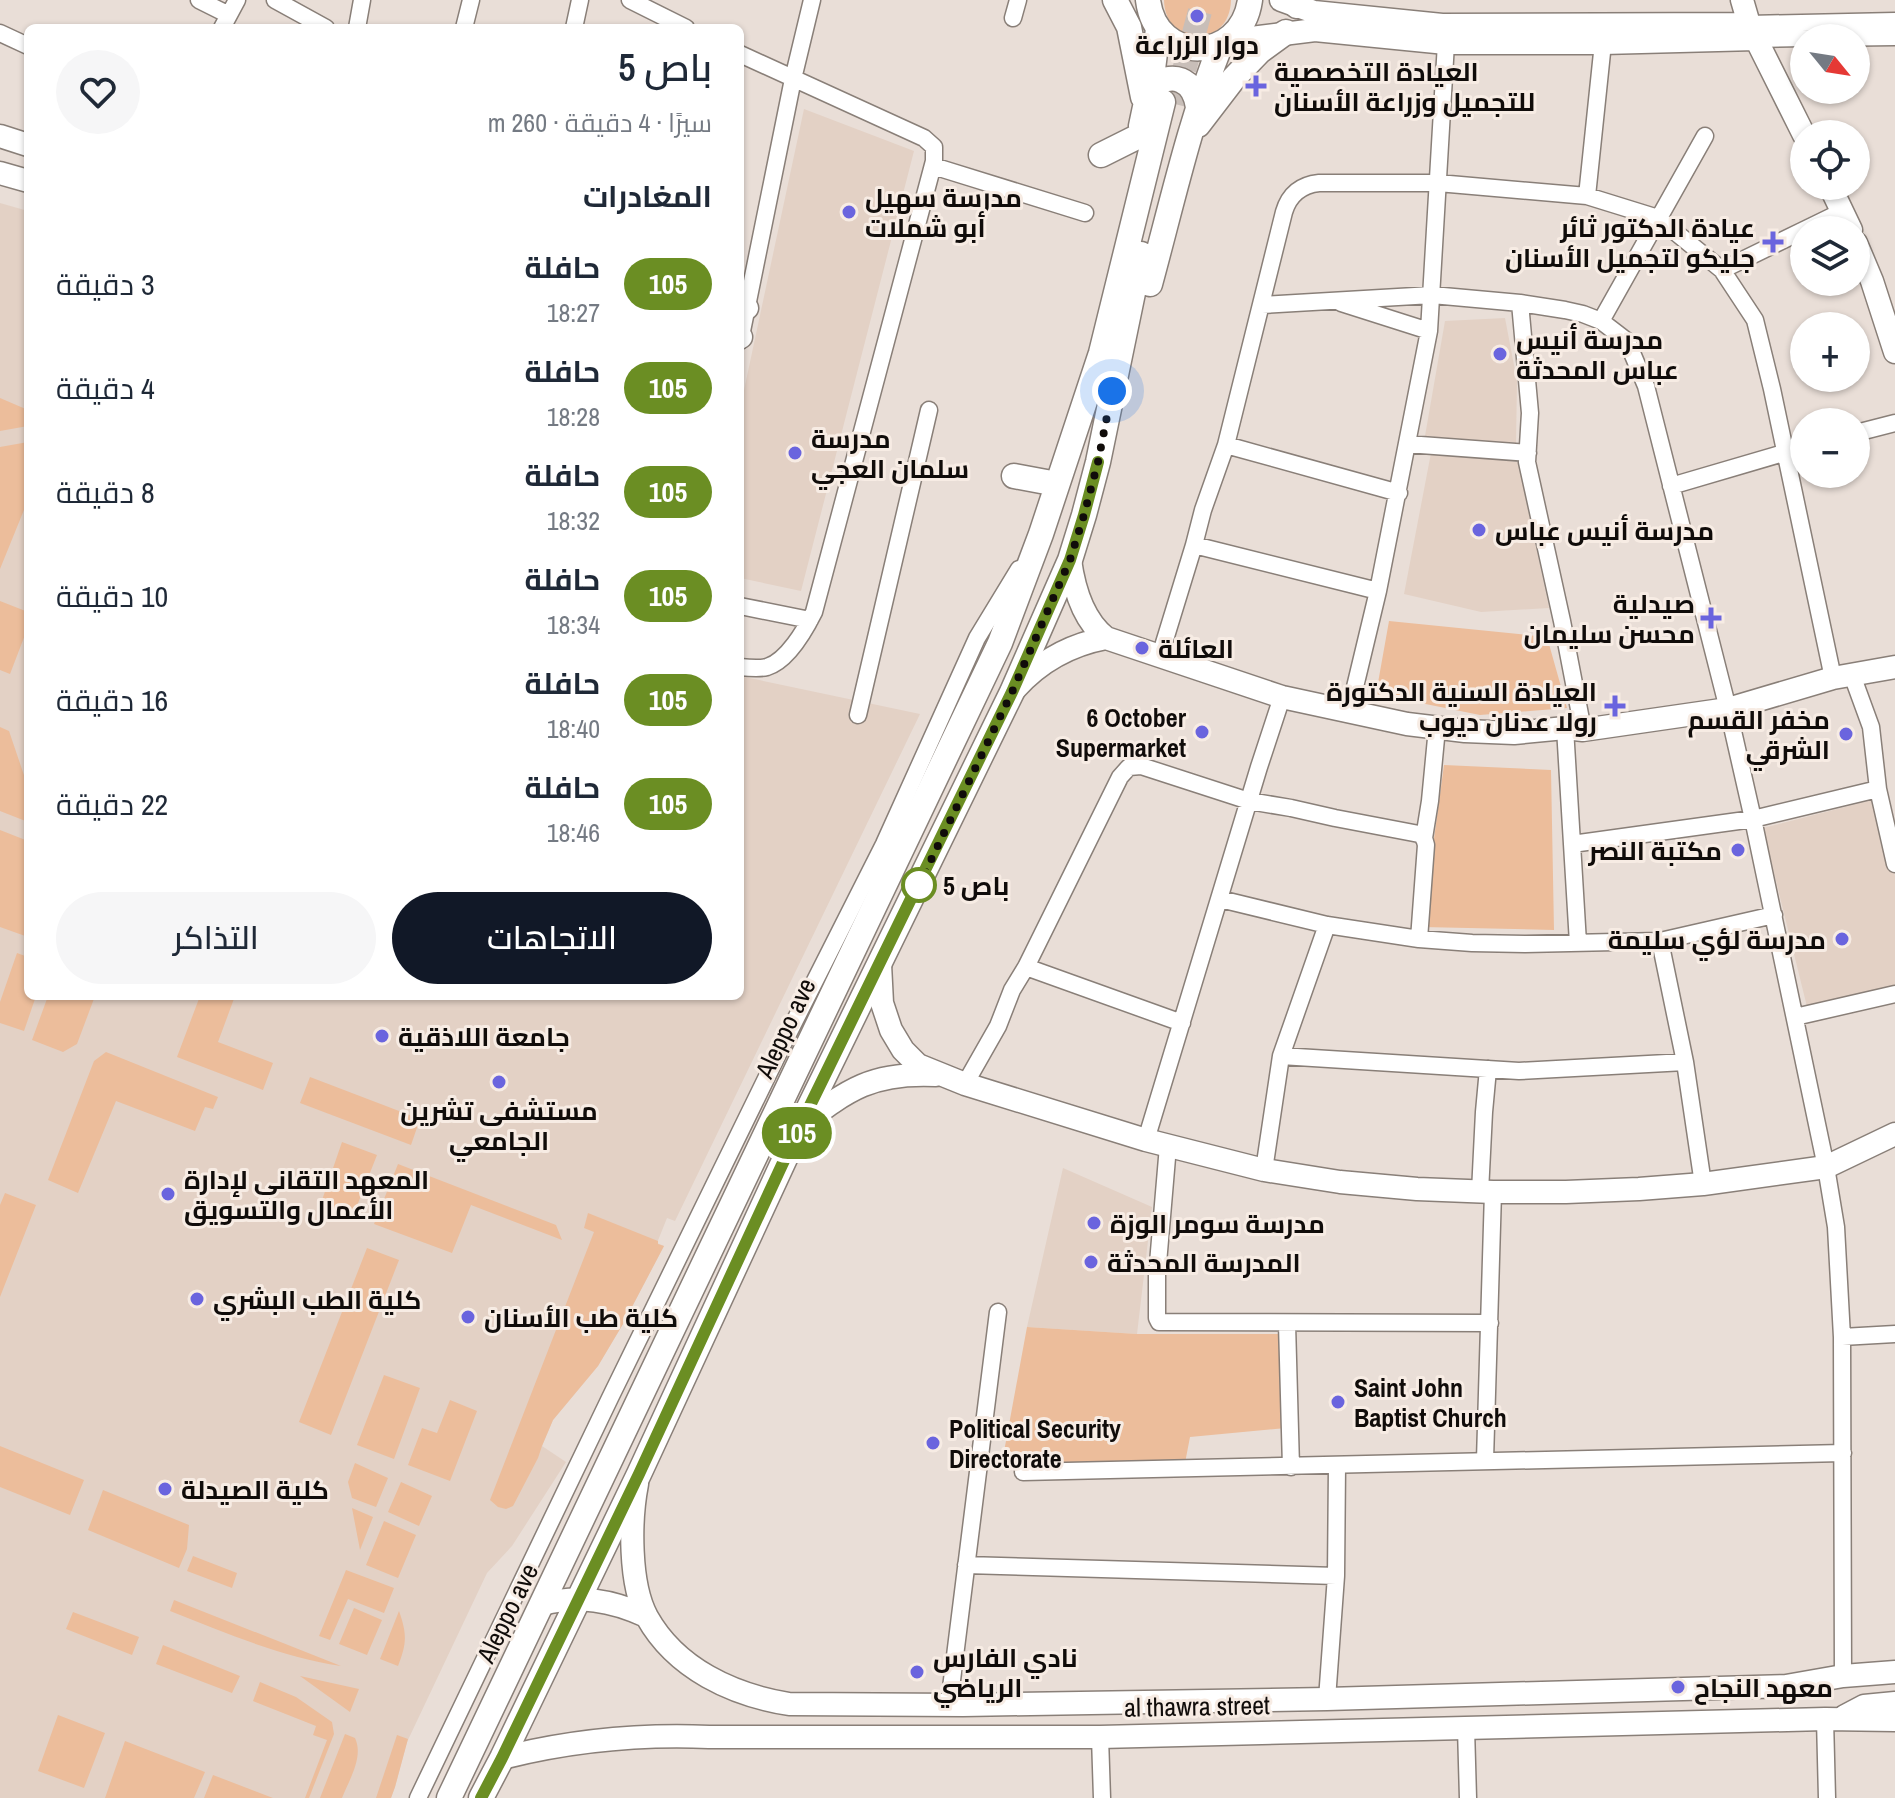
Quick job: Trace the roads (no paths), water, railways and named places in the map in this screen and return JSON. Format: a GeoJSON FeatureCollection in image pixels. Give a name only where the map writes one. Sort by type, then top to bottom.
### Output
{"type":"FeatureCollection","features":[{"type":"Feature","properties":{"kind":"main road"},"geometry":{"type":"LineString","coordinates":[[1115,0],[1166,102],[1189,136]]}},
{"type":"Feature","properties":{"kind":"main road"},"geometry":{"type":"LineString","coordinates":[[1069,448],[1081,376],[1139,136],[1166,102],[1208,75],[1224,42],[1239,29],[1248,15],[1250,0]]}},
{"type":"Feature","properties":{"kind":"main road"},"geometry":{"type":"LineString","coordinates":[[1742,0],[1752,31],[1796,120]]}},
{"type":"Feature","properties":{"kind":"main road"},"geometry":{"type":"LineString","coordinates":[[1290,2],[1314,12],[1371,9],[1442,25],[1752,31]]}},
{"type":"Feature","properties":{"kind":"main road"},"geometry":{"type":"LineString","coordinates":[[481,1798],[639,1474],[800,1126],[1012,692],[1070,560],[1098,462],[1166,102],[1147,9]]}},
{"type":"Feature","properties":{"kind":"main road"},"geometry":{"type":"LineString","coordinates":[[1147,9],[1175,43],[1186,47],[1210,48],[1224,42],[1315,30],[1446,43],[1603,43],[1752,31]]}},
{"type":"Feature","properties":{"kind":"main road"},"geometry":{"type":"LineString","coordinates":[[1098,462],[1117,407],[1189,136],[1234,78],[1260,51],[1286,32]]}},
{"type":"Feature","properties":{"kind":"main road"},"geometry":{"type":"LineString","coordinates":[[1069,448],[1101,353],[1166,102]]}},
{"type":"Feature","properties":{"kind":"main road"},"geometry":{"type":"LineString","coordinates":[[0,136],[24,144]]}},
{"type":"Feature","properties":{"kind":"main road"},"geometry":{"type":"LineString","coordinates":[[1101,155],[1139,136]]}},
{"type":"Feature","properties":{"kind":"main road"},"geometry":{"type":"LineString","coordinates":[[0,173],[24,180]]}},
{"type":"Feature","properties":{"kind":"main road"},"geometry":{"type":"LineString","coordinates":[[1870,276],[1895,352]]}},
{"type":"Feature","properties":{"kind":"main road","name":"Aleppo ave"},"geometry":{"type":"LineString","coordinates":[[449,1798],[1000,643],[1069,448]]}},
{"type":"Feature","properties":{"kind":"main road"},"geometry":{"type":"LineString","coordinates":[[1014,476],[1057,484]]}},
{"type":"Feature","properties":{"kind":"main road"},"geometry":{"type":"LineString","coordinates":[[1070,560],[1080,602],[1095,629],[1106,638],[1282,697],[1437,728],[1514,733],[1574,729],[1728,709],[1842,676],[1895,667]]}},
{"type":"Feature","properties":{"kind":"main road"},"geometry":{"type":"LineString","coordinates":[[1012,692],[1038,666],[1054,656],[1106,638]]}},
{"type":"Feature","properties":{"kind":"main road"},"geometry":{"type":"LineString","coordinates":[[880,964],[882,1003],[891,1030],[903,1050],[918,1065],[965,1084],[1146,1140],[1264,1170],[1340,1182],[1417,1189],[1566,1192],[1703,1184],[1826,1167],[1895,1134]]}},
{"type":"Feature","properties":{"kind":"main road"},"geometry":{"type":"LineString","coordinates":[[800,1126],[839,1096],[858,1086],[910,1074],[941,1075]]}},
{"type":"Feature","properties":{"kind":"main road","name":"al thawra street"},"geometry":{"type":"LineString","coordinates":[[639,1474],[632,1535],[636,1576],[646,1616],[660,1636],[696,1670],[740,1693],[789,1704],[1327,1699],[1786,1686],[1843,1676],[1895,1672]]}},
{"type":"Feature","properties":{"kind":"main road"},"geometry":{"type":"LineString","coordinates":[[542,1604],[579,1598],[613,1603],[646,1616]]}},
{"type":"Feature","properties":{"kind":"main road"},"geometry":{"type":"LineString","coordinates":[[1843,1676],[1864,1686],[1895,1688]]}},
{"type":"Feature","properties":{"kind":"main road"},"geometry":{"type":"LineString","coordinates":[[1833,1719],[1864,1706],[1895,1703]]}},
{"type":"Feature","properties":{"kind":"main road"},"geometry":{"type":"LineString","coordinates":[[906,1704],[901,1720],[908,1737]]}},
{"type":"Feature","properties":{"kind":"main road","name":"al thawra street"},"geometry":{"type":"LineString","coordinates":[[502,1758],[578,1743],[662,1736],[1100,1737],[1895,1720]]}},
{"type":"Feature","properties":{"kind":"street"},"geometry":{"type":"LineString","coordinates":[[199,0],[230,14]]}},
{"type":"Feature","properties":{"kind":"street"},"geometry":{"type":"LineString","coordinates":[[275,0],[319,24]]}},
{"type":"Feature","properties":{"kind":"street"},"geometry":{"type":"LineString","coordinates":[[358,24],[362,0]]}},
{"type":"Feature","properties":{"kind":"street"},"geometry":{"type":"LineString","coordinates":[[465,24],[471,0]]}},
{"type":"Feature","properties":{"kind":"street"},"geometry":{"type":"LineString","coordinates":[[575,24],[580,0]]}},
{"type":"Feature","properties":{"kind":"street"},"geometry":{"type":"LineString","coordinates":[[630,0],[674,24]]}},
{"type":"Feature","properties":{"kind":"street"},"geometry":{"type":"LineString","coordinates":[[744,307],[812,0]]}},
{"type":"Feature","properties":{"kind":"street"},"geometry":{"type":"LineString","coordinates":[[1013,18],[1018,0]]}},
{"type":"Feature","properties":{"kind":"street"},"geometry":{"type":"LineString","coordinates":[[1752,31],[1895,21]]}},
{"type":"Feature","properties":{"kind":"street"},"geometry":{"type":"LineString","coordinates":[[1752,31],[1790,36]]}},
{"type":"Feature","properties":{"kind":"street"},"geometry":{"type":"LineString","coordinates":[[0,33],[24,44]]}},
{"type":"Feature","properties":{"kind":"street"},"geometry":{"type":"LineString","coordinates":[[1870,37],[1895,37]]}},
{"type":"Feature","properties":{"kind":"street"},"geometry":{"type":"LineString","coordinates":[[1349,712],[1399,493],[1429,331],[1446,43]]}},
{"type":"Feature","properties":{"kind":"street"},"geometry":{"type":"LineString","coordinates":[[1587,196],[1603,43]]}},
{"type":"Feature","properties":{"kind":"street"},"geometry":{"type":"LineString","coordinates":[[744,56],[924,138],[934,147],[933,166],[814,612],[804,631],[777,663],[764,668],[744,667]]}},
{"type":"Feature","properties":{"kind":"street"},"geometry":{"type":"LineString","coordinates":[[1601,321],[1705,136]]}},
{"type":"Feature","properties":{"kind":"street"},"geometry":{"type":"LineString","coordinates":[[933,166],[1085,213]]}},
{"type":"Feature","properties":{"kind":"street"},"geometry":{"type":"LineString","coordinates":[[1160,656],[1203,510],[1226,445],[1286,204],[1296,191],[1319,183],[1438,183],[1587,196],[1658,218],[1722,270],[1755,320],[1784,452],[1842,676],[1871,727],[1878,789],[1895,864]]}},
{"type":"Feature","properties":{"kind":"street"},"geometry":{"type":"LineString","coordinates":[[1722,270],[1790,237]]}},
{"type":"Feature","properties":{"kind":"street"},"geometry":{"type":"LineString","coordinates":[[1262,305],[1432,295],[1520,303],[1583,314],[1601,321],[1627,341],[1646,386],[1728,709],[1774,915],[1836,1227],[1842,1337],[1843,1676]]}},
{"type":"Feature","properties":{"kind":"street"},"geometry":{"type":"LineString","coordinates":[[1331,301],[1429,331]]}},
{"type":"Feature","properties":{"kind":"street"},"geometry":{"type":"LineString","coordinates":[[1520,303],[1530,413],[1527,462],[1562,621],[1574,729],[1572,844],[1578,943]]}},
{"type":"Feature","properties":{"kind":"street"},"geometry":{"type":"LineString","coordinates":[[858,715],[929,410]]}},
{"type":"Feature","properties":{"kind":"street"},"geometry":{"type":"LineString","coordinates":[[1870,429],[1895,423]]}},
{"type":"Feature","properties":{"kind":"street"},"geometry":{"type":"LineString","coordinates":[[1407,444],[1528,453]]}},
{"type":"Feature","properties":{"kind":"street"},"geometry":{"type":"LineString","coordinates":[[1226,445],[1399,493]]}},
{"type":"Feature","properties":{"kind":"street"},"geometry":{"type":"LineString","coordinates":[[1671,486],[1790,450]]}},
{"type":"Feature","properties":{"kind":"street"},"geometry":{"type":"LineString","coordinates":[[418,1798],[610,1398],[884,844],[977,638],[1041,534]]}},
{"type":"Feature","properties":{"kind":"street"},"geometry":{"type":"LineString","coordinates":[[1194,545],[1378,591]]}},
{"type":"Feature","properties":{"kind":"street"},"geometry":{"type":"LineString","coordinates":[[744,607],[810,620]]}},
{"type":"Feature","properties":{"kind":"street"},"geometry":{"type":"LineString","coordinates":[[1146,1140],[1282,697]]}},
{"type":"Feature","properties":{"kind":"street"},"geometry":{"type":"LineString","coordinates":[[1419,939],[1424,838],[1437,728]]}},
{"type":"Feature","properties":{"kind":"street"},"geometry":{"type":"LineString","coordinates":[[965,1084],[998,1026],[1012,990],[1120,777],[1129,767],[1141,766],[1249,801],[1412,831],[1424,838]]}},
{"type":"Feature","properties":{"kind":"street"},"geometry":{"type":"LineString","coordinates":[[1572,844],[1753,819],[1878,789]]}},
{"type":"Feature","properties":{"kind":"street"},"geometry":{"type":"LineString","coordinates":[[1220,899],[1327,925],[1419,939],[1472,943],[1660,941],[1774,915]]}},
{"type":"Feature","properties":{"kind":"street"},"geometry":{"type":"LineString","coordinates":[[1264,1170],[1281,1056],[1327,925]]}},
{"type":"Feature","properties":{"kind":"street"},"geometry":{"type":"LineString","coordinates":[[1660,941],[1685,1062],[1703,1184]]}},
{"type":"Feature","properties":{"kind":"street"},"geometry":{"type":"LineString","coordinates":[[1026,967],[1182,1023]]}},
{"type":"Feature","properties":{"kind":"street"},"geometry":{"type":"LineString","coordinates":[[1795,1017],[1895,994]]}},
{"type":"Feature","properties":{"kind":"street"},"geometry":{"type":"LineString","coordinates":[[1281,1056],[1519,1071],[1685,1062]]}},
{"type":"Feature","properties":{"kind":"street"},"geometry":{"type":"LineString","coordinates":[[1485,1460],[1490,1323],[1484,1112],[1488,1069]]}},
{"type":"Feature","properties":{"kind":"street"},"geometry":{"type":"LineString","coordinates":[[1168,1146],[1157,1275],[1159,1322],[1490,1323]]}},
{"type":"Feature","properties":{"kind":"street"},"geometry":{"type":"LineString","coordinates":[[949,1704],[998,1312]]}},
{"type":"Feature","properties":{"kind":"street"},"geometry":{"type":"LineString","coordinates":[[1287,1324],[1291,1467]]}},
{"type":"Feature","properties":{"kind":"street"},"geometry":{"type":"LineString","coordinates":[[1842,1337],[1895,1334]]}},
{"type":"Feature","properties":{"kind":"street"},"geometry":{"type":"LineString","coordinates":[[1023,1472],[1843,1453]]}},
{"type":"Feature","properties":{"kind":"street"},"geometry":{"type":"LineString","coordinates":[[1327,1699],[1336,1576],[1337,1466]]}},
{"type":"Feature","properties":{"kind":"street"},"geometry":{"type":"LineString","coordinates":[[966,1565],[1336,1576]]}},
{"type":"Feature","properties":{"kind":"street"},"geometry":{"type":"LineString","coordinates":[[1827,1798],[1833,1719]]}},
{"type":"Feature","properties":{"kind":"street"},"geometry":{"type":"LineString","coordinates":[[1466,1728],[1468,1798]]}},
{"type":"Feature","properties":{"kind":"street"},"geometry":{"type":"LineString","coordinates":[[1100,1737],[1102,1798]]}},
{"type":"Feature","properties":{"kind":"tunnel"},"geometry":{"type":"LineString","coordinates":[[1175,104],[1203,0]]}},
{"type":"Feature","properties":{"kind":"place","name":"دوار الزراعة"},"geometry":{"type":"Point","coordinates":[1197,16]}},
{"type":"Feature","properties":{"kind":"place","name":"العيادة التخصصية للتجميل وزراعة الأسنان"},"geometry":{"type":"Point","coordinates":[1256,86]}},
{"type":"Feature","properties":{"kind":"place","name":"مدرسة سهيل أبو شملات"},"geometry":{"type":"Point","coordinates":[849,212]}},
{"type":"Feature","properties":{"kind":"place","name":"عيادة الدكتور ثائر جليكو لتجميل الأسنان"},"geometry":{"type":"Point","coordinates":[1773,242]}},
{"type":"Feature","properties":{"kind":"place","name":"مدرسة أنيس عباس المحدثة"},"geometry":{"type":"Point","coordinates":[1500,354]}},
{"type":"Feature","properties":{"kind":"place","name":"مدرسة سلمان العجي"},"geometry":{"type":"Point","coordinates":[795,453]}},
{"type":"Feature","properties":{"kind":"place","name":"مدرسة أنيس عباس"},"geometry":{"type":"Point","coordinates":[1479,530]}},
{"type":"Feature","properties":{"kind":"place","name":"صيدلية محسن سليمان"},"geometry":{"type":"Point","coordinates":[1711,618]}},
{"type":"Feature","properties":{"kind":"place","name":"العائلة"},"geometry":{"type":"Point","coordinates":[1142,648]}},
{"type":"Feature","properties":{"kind":"place","name":"العيادة السنية الدكتورة رولا عدنان ديوب"},"geometry":{"type":"Point","coordinates":[1615,706]}},
{"type":"Feature","properties":{"kind":"place","name":"6 October Supermarket"},"geometry":{"type":"Point","coordinates":[1202,732]}},
{"type":"Feature","properties":{"kind":"place","name":"مخفر القسم الشرقي"},"geometry":{"type":"Point","coordinates":[1846,734]}},
{"type":"Feature","properties":{"kind":"place","name":"مكتبة النصر"},"geometry":{"type":"Point","coordinates":[1738,850]}},
{"type":"Feature","properties":{"kind":"place","name":"باص 5"},"geometry":{"type":"Point","coordinates":[919,885]}},
{"type":"Feature","properties":{"kind":"place","name":"مدرسة لؤي سليمة"},"geometry":{"type":"Point","coordinates":[1842,939]}},
{"type":"Feature","properties":{"kind":"place","name":"جامعة اللاذقية"},"geometry":{"type":"Point","coordinates":[382,1036]}},
{"type":"Feature","properties":{"kind":"place","name":"مستشفى تشرين الجامعي"},"geometry":{"type":"Point","coordinates":[499,1082]}},
{"type":"Feature","properties":{"kind":"place","name":"المعهد التقاني لإدارة الأعمال والتسويق"},"geometry":{"type":"Point","coordinates":[168,1194]}},
{"type":"Feature","properties":{"kind":"place","name":"مدرسة سومر الوزة"},"geometry":{"type":"Point","coordinates":[1094,1223]}},
{"type":"Feature","properties":{"kind":"place","name":"المدرسة المحدثة"},"geometry":{"type":"Point","coordinates":[1091,1262]}},
{"type":"Feature","properties":{"kind":"place","name":"كلية الطب البشري"},"geometry":{"type":"Point","coordinates":[197,1299]}},
{"type":"Feature","properties":{"kind":"place","name":"كلية طب الأسنان"},"geometry":{"type":"Point","coordinates":[468,1317]}},
{"type":"Feature","properties":{"kind":"place","name":"Saint John Baptist Church"},"geometry":{"type":"Point","coordinates":[1338,1402]}},
{"type":"Feature","properties":{"kind":"place","name":"Political Security Directorate"},"geometry":{"type":"Point","coordinates":[933,1443]}},
{"type":"Feature","properties":{"kind":"place","name":"كلية الصيدلة"},"geometry":{"type":"Point","coordinates":[165,1489]}},
{"type":"Feature","properties":{"kind":"place","name":"نادي الفارس الرياضي"},"geometry":{"type":"Point","coordinates":[917,1672]}},
{"type":"Feature","properties":{"kind":"place","name":"معهد النجاح"},"geometry":{"type":"Point","coordinates":[1678,1687]}}]}
